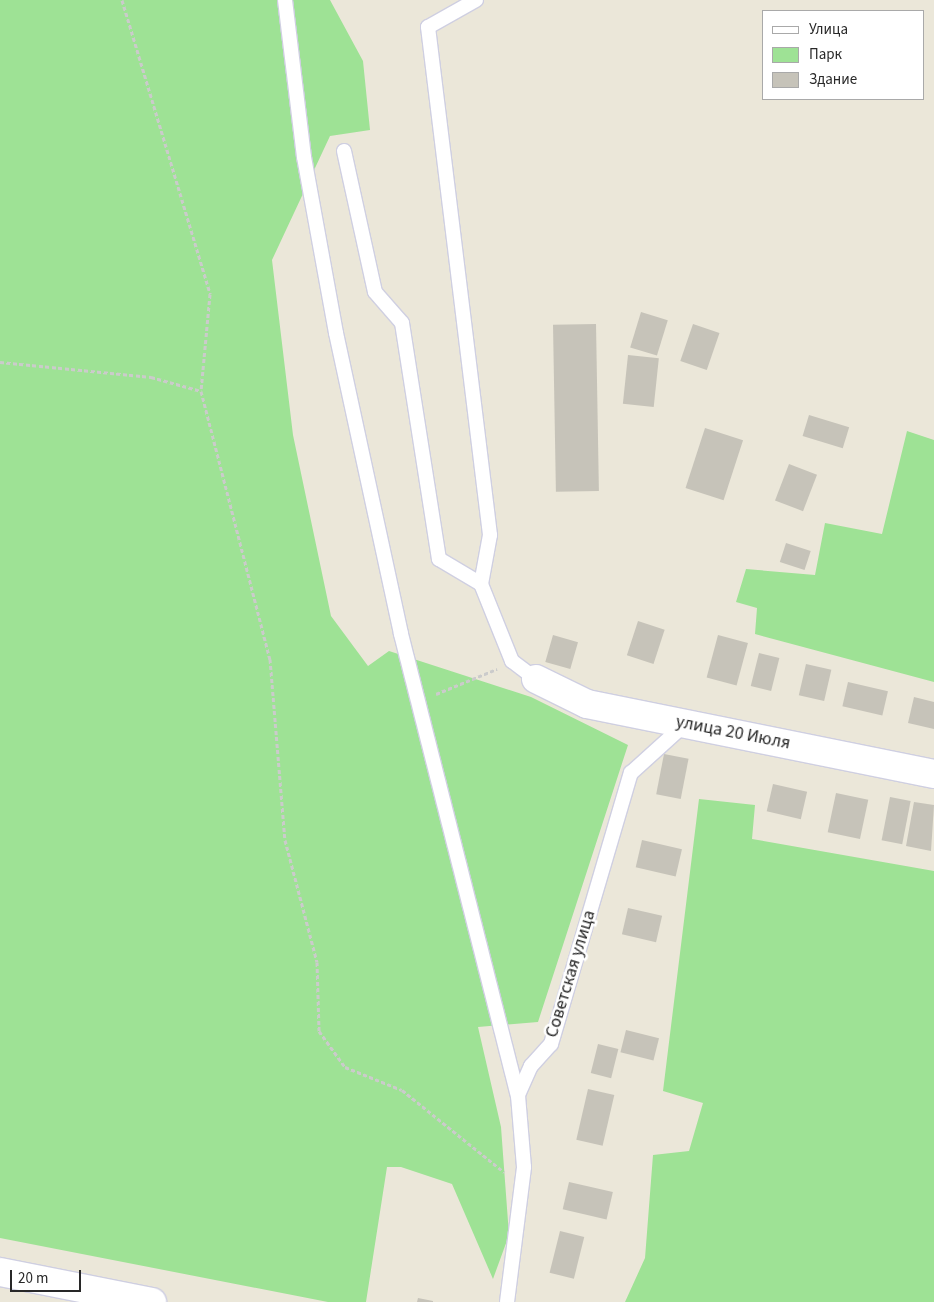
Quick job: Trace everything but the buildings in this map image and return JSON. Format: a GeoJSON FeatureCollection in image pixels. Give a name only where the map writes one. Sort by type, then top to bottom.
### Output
{"type":"FeatureCollection","features":[{"type":"Feature","properties":{"kind":"street","name":"улица 20 Июля"},"geometry":{"type":"LineString","coordinates":[[536,679],[587,704],[934,774]]}},
{"type":"Feature","properties":{"kind":"street"},"geometry":{"type":"LineString","coordinates":[[0,1272],[152,1302]]}},
{"type":"Feature","properties":{"kind":"lane"},"geometry":{"type":"LineString","coordinates":[[285,0],[304,157],[336,333],[418,700],[518,1095]]}},
{"type":"Feature","properties":{"kind":"lane"},"geometry":{"type":"LineString","coordinates":[[476,0],[428,27],[490,535],[481,584],[512,661],[536,679]]}},
{"type":"Feature","properties":{"kind":"lane"},"geometry":{"type":"LineString","coordinates":[[344,151],[375,292],[402,323],[439,559],[481,584]]}},
{"type":"Feature","properties":{"kind":"lane","name":"Советская улица"},"geometry":{"type":"LineString","coordinates":[[507,1302],[522,1186],[518,1095],[531,1066],[551,1044],[631,773],[685,724]]}},
{"type":"Feature","properties":{"kind":"path"},"geometry":{"type":"LineString","coordinates":[[122,0],[210,294],[201,390],[270,659],[286,840],[317,962],[320,1030],[345,1067],[402,1090],[522,1186]]}},
{"type":"Feature","properties":{"kind":"path"},"geometry":{"type":"LineString","coordinates":[[0,362],[151,377],[201,390]]}},
{"type":"Feature","properties":{"kind":"path"},"geometry":{"type":"LineString","coordinates":[[418,700],[512,661]]}},
{"type":"Feature","properties":{"kind":"green space"},"geometry":{"type":"Polygon","coordinates":[[[0,0],[330,0],[363,61],[370,130],[330,136],[272,260],[293,435],[331,616],[368,666],[389,651],[531,697],[628,745],[538,1022],[478,1027],[501,1127],[509,1235],[493,1279],[452,1184],[401,1167],[387,1167],[366,1302],[328,1302],[0,1238],[0,0]]]}},
{"type":"Feature","properties":{"kind":"green space"},"geometry":{"type":"Polygon","coordinates":[[[907,431],[934,440],[934,682],[755,634],[757,608],[736,602],[746,569],[815,575],[825,523],[882,534],[907,431]]]}},
{"type":"Feature","properties":{"kind":"green space"},"geometry":{"type":"Polygon","coordinates":[[[699,799],[755,805],[752,839],[934,871],[934,1302],[625,1302],[645,1258],[653,1155],[689,1151],[703,1103],[663,1091],[699,799]]]}}]}
